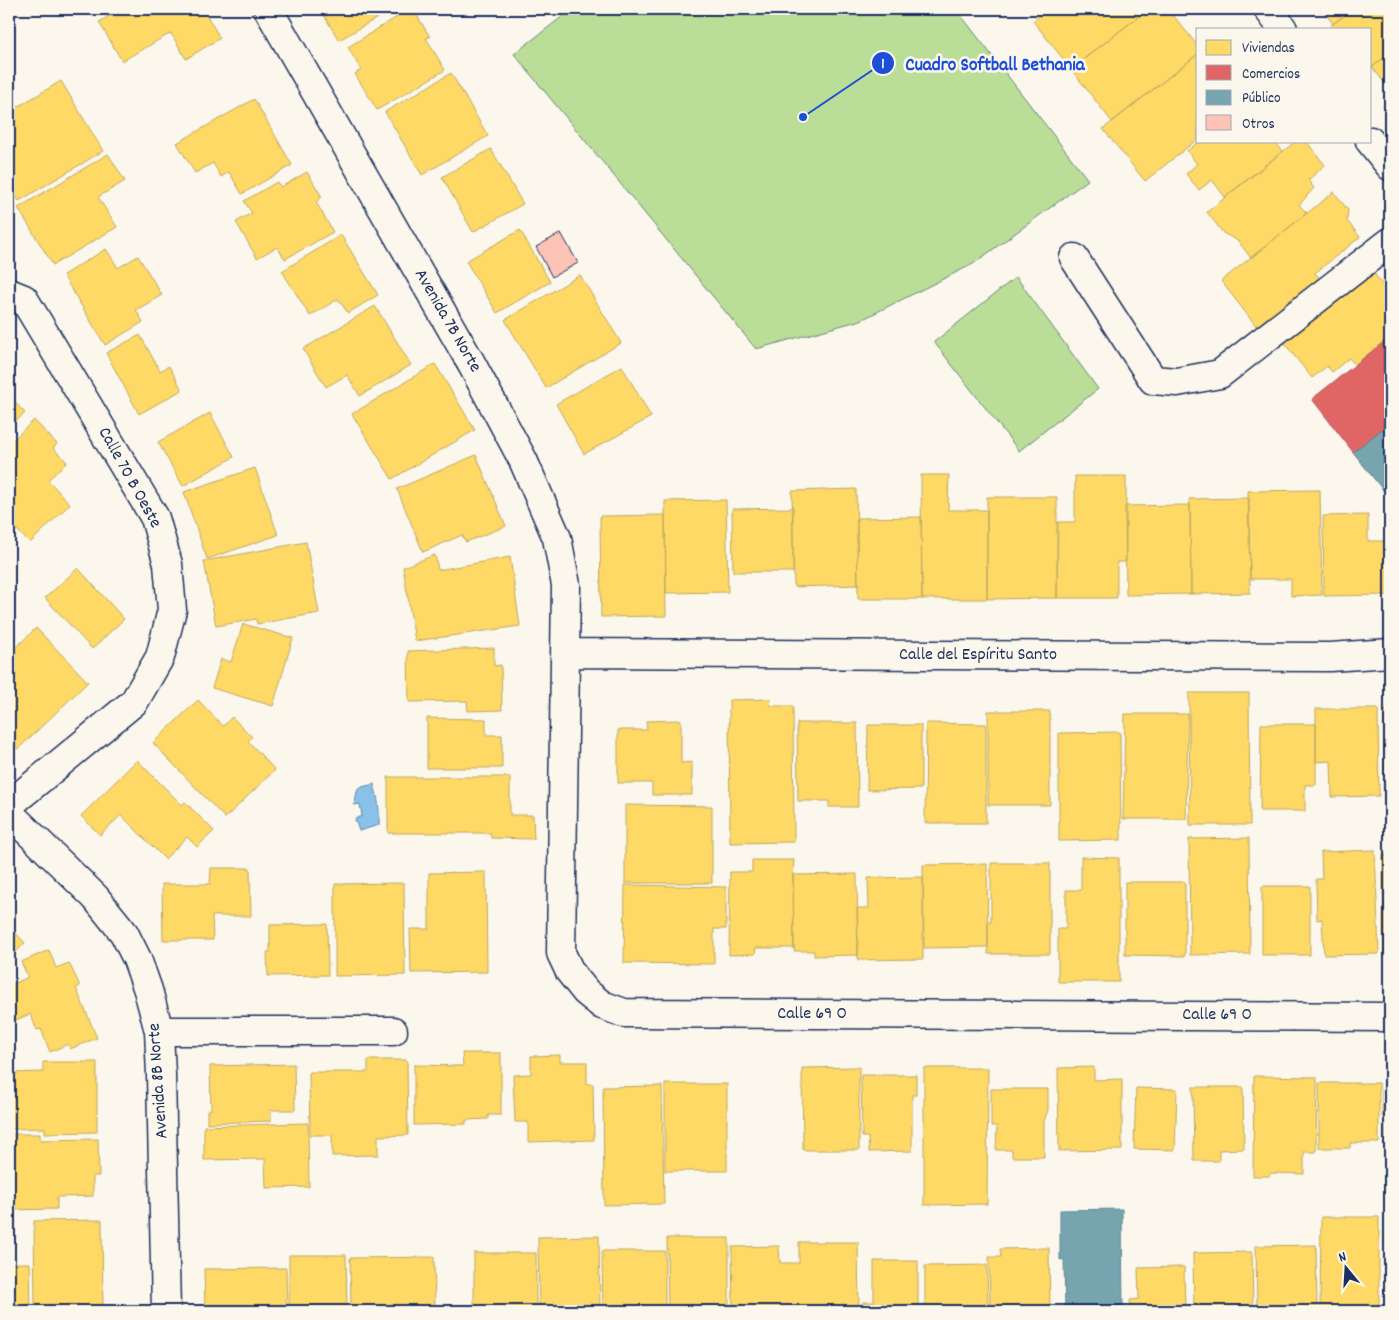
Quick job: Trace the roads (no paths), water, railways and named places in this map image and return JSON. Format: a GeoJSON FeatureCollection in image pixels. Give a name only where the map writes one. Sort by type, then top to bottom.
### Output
{"type":"FeatureCollection","features":[{"type":"Feature","properties":{"kind":"street","name":"Avenida 7B Norte"},"geometry":{"type":"LineString","coordinates":[[268,9],[466,352],[523,460],[557,538],[566,585],[565,653]]}},
{"type":"Feature","properties":{"kind":"street"},"geometry":{"type":"LineString","coordinates":[[1268,9],[1282,28]]}},
{"type":"Feature","properties":{"kind":"street"},"geometry":{"type":"LineString","coordinates":[[1371,142],[1390,166]]}},
{"type":"Feature","properties":{"kind":"street"},"geometry":{"type":"LineString","coordinates":[[1074,258],[1153,380],[1177,382],[1220,374],[1390,242]]}},
{"type":"Feature","properties":{"kind":"street","name":"Calle 70 B Oeste"},"geometry":{"type":"LineString","coordinates":[[9,293],[24,299],[155,518],[168,564],[172,610],[160,657],[134,702],[9,805]]}},
{"type":"Feature","properties":{"kind":"street","name":"Calle del Espíritu Santo"},"geometry":{"type":"LineString","coordinates":[[565,653],[1330,657],[1390,653]]}},
{"type":"Feature","properties":{"kind":"street","name":"Calle 69 O"},"geometry":{"type":"LineString","coordinates":[[565,653],[561,953],[570,972],[586,992],[602,1005],[624,1014],[1071,1014],[1390,1017]]}},
{"type":"Feature","properties":{"kind":"street","name":"Avenida 8B Norte"},"geometry":{"type":"LineString","coordinates":[[9,813],[95,898],[124,933],[138,959],[148,990],[159,1031],[166,1311]]}},
{"type":"Feature","properties":{"kind":"street"},"geometry":{"type":"LineString","coordinates":[[159,1031],[393,1031]]}},
{"type":"Feature","properties":{"kind":"water"},"geometry":{"type":"Polygon","coordinates":[[[374,784],[377,794],[379,825],[359,831],[355,819],[362,816],[360,804],[354,805],[358,788],[374,784]]]}},
{"type":"Feature","properties":{"kind":"place","name":"Cuadro Softball Bethania"},"geometry":{"type":"Point","coordinates":[803,117]}}]}
